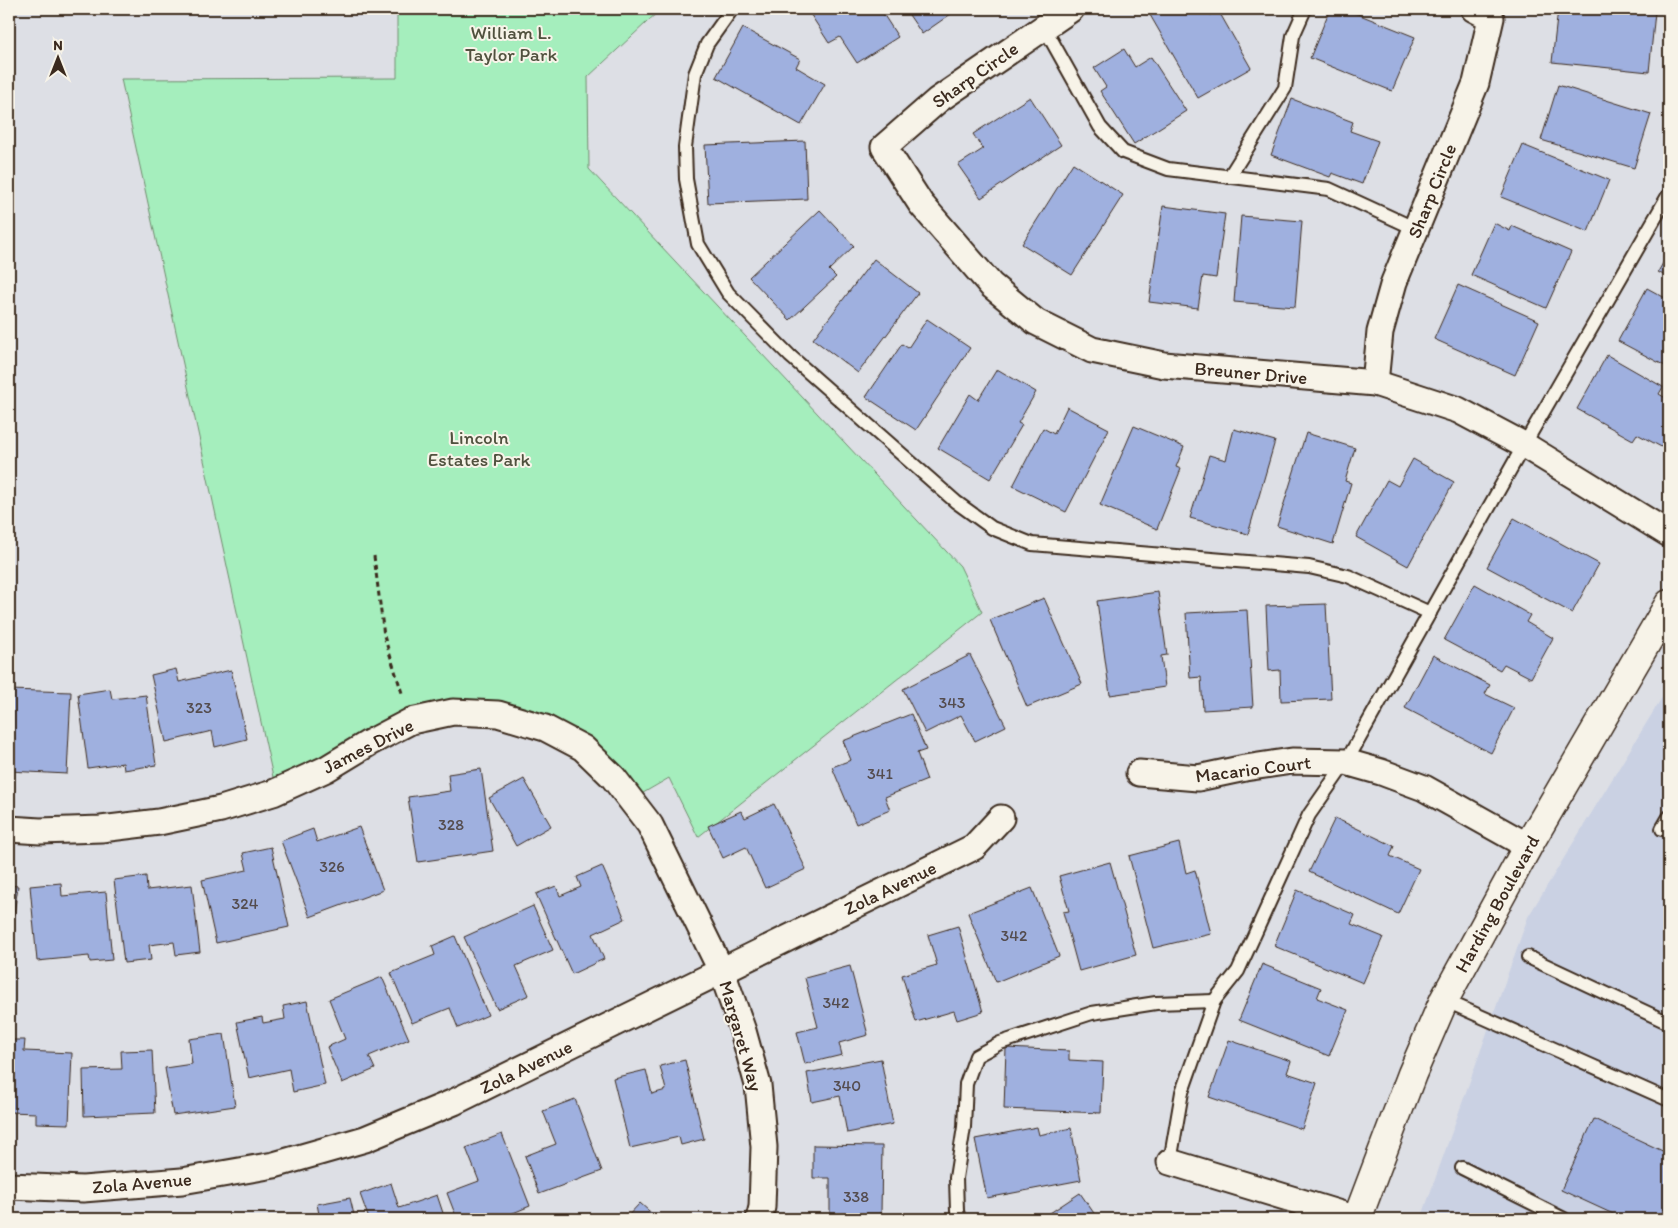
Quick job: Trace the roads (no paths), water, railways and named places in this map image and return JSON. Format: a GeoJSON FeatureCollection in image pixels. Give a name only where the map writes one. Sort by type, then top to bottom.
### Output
{"type":"FeatureCollection","features":[{"type":"Feature","properties":{"kind":"main road","name":"Harding Boulevard"},"geometry":{"type":"LineString","coordinates":[[1357,1219],[1412,1074],[1444,1000],[1528,846],[1669,604]]}},
{"type":"Feature","properties":{"kind":"street","name":"Sharp Circle"},"geometry":{"type":"LineString","coordinates":[[884,147],[938,100],[1071,9]]}},
{"type":"Feature","properties":{"kind":"street","name":"Sharp Circle"},"geometry":{"type":"LineString","coordinates":[[1375,384],[1380,332],[1394,282],[1476,83],[1491,18],[1474,9]]}},
{"type":"Feature","properties":{"kind":"street","name":"Breuner Drive"},"geometry":{"type":"LineString","coordinates":[[884,147],[921,204],[991,285],[1036,322],[1092,350],[1164,365],[1375,384],[1458,410],[1524,445],[1669,534]]}},
{"type":"Feature","properties":{"kind":"street","name":"James Drive"},"geometry":{"type":"LineString","coordinates":[[9,829],[40,831],[101,829],[159,822],[221,809],[273,792],[326,769],[411,721],[452,712],[498,714],[545,728],[583,748],[613,777],[650,824],[722,972]]}},
{"type":"Feature","properties":{"kind":"street","name":"Macario Court"},"geometry":{"type":"LineString","coordinates":[[1139,773],[1198,778],[1292,760],[1346,762],[1381,772],[1424,788],[1528,846]]}},
{"type":"Feature","properties":{"kind":"street","name":"Zola Avenue"},"geometry":{"type":"LineString","coordinates":[[9,1186],[83,1189],[182,1181],[274,1165],[365,1138],[454,1102],[722,972],[974,846],[1001,818]]}},
{"type":"Feature","properties":{"kind":"street","name":"Margaret Way"},"geometry":{"type":"LineString","coordinates":[[722,972],[743,1030],[758,1084],[764,1147],[762,1207],[759,1219]]}},
{"type":"Feature","properties":{"kind":"street"},"geometry":{"type":"LineString","coordinates":[[1170,1162],[1357,1219]]}},
{"type":"Feature","properties":{"kind":"lane"},"geometry":{"type":"LineString","coordinates":[[732,9],[707,44],[695,74],[684,147],[686,179],[698,244],[728,293],[790,356],[956,502],[992,528],[1032,544],[1310,567],[1348,576],[1430,613]]}},
{"type":"Feature","properties":{"kind":"lane"},"geometry":{"type":"LineString","coordinates":[[1229,177],[1285,88],[1293,36],[1305,9]]}},
{"type":"Feature","properties":{"kind":"lane"},"geometry":{"type":"LineString","coordinates":[[1044,27],[1100,127],[1123,152],[1168,169],[1328,190],[1416,229]]}},
{"type":"Feature","properties":{"kind":"lane"},"geometry":{"type":"LineString","coordinates":[[1170,1162],[1182,1092],[1214,1001],[1238,971],[1310,816],[1346,762],[1524,445],[1669,194]]}},
{"type":"Feature","properties":{"kind":"lane"},"geometry":{"type":"LineString","coordinates":[[1662,829],[1669,817]]}},
{"type":"Feature","properties":{"kind":"lane"},"geometry":{"type":"LineString","coordinates":[[1528,957],[1669,1024]]}},
{"type":"Feature","properties":{"kind":"lane"},"geometry":{"type":"LineString","coordinates":[[1444,1000],[1669,1100]]}},
{"type":"Feature","properties":{"kind":"lane"},"geometry":{"type":"LineString","coordinates":[[959,1219],[956,1178],[964,1127],[966,1084],[976,1056],[1000,1043],[1092,1013],[1156,1003],[1214,1001]]}},
{"type":"Feature","properties":{"kind":"lane"},"geometry":{"type":"LineString","coordinates":[[1462,1168],[1564,1219]]}},
{"type":"Feature","properties":{"kind":"park label","name":"William L. Taylor Park"},"geometry":{"type":"Point","coordinates":[511,43]}},
{"type":"Feature","properties":{"kind":"park label","name":"Lincoln Estates Park"},"geometry":{"type":"Point","coordinates":[479,448]}}]}
